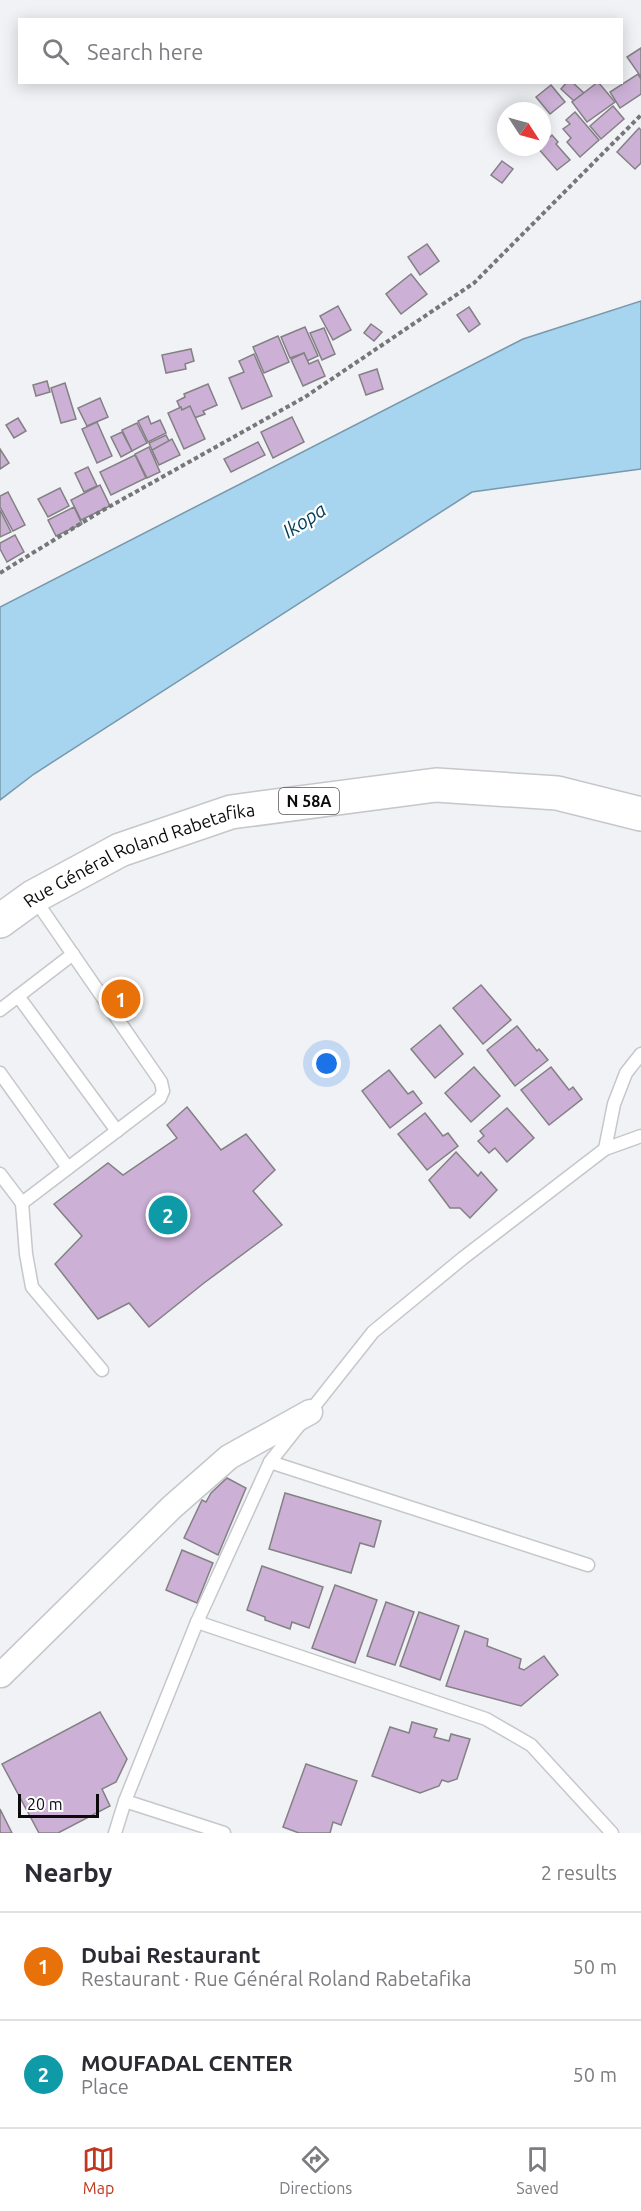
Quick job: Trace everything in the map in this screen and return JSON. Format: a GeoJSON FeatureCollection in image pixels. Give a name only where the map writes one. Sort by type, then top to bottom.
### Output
{"type":"FeatureCollection","features":[{"type":"Feature","properties":{"kind":"main road","name":"Rue Général Roland Rabetafika"},"geometry":{"type":"LineString","coordinates":[[0,921],[33,897],[120,850],[231,812],[436,785],[556,793],[641,814]]}},
{"type":"Feature","properties":{"kind":"street"},"geometry":{"type":"LineString","coordinates":[[1,1675],[172,1507],[229,1458],[310,1412]]}},
{"type":"Feature","properties":{"kind":"lane"},"geometry":{"type":"LineString","coordinates":[[22,1203],[160,1098],[163,1090],[161,1082],[33,897]]}},
{"type":"Feature","properties":{"kind":"lane"},"geometry":{"type":"LineString","coordinates":[[0,1010],[73,954]]}},
{"type":"Feature","properties":{"kind":"lane"},"geometry":{"type":"LineString","coordinates":[[18,996],[117,1131]]}},
{"type":"Feature","properties":{"kind":"lane"},"geometry":{"type":"LineString","coordinates":[[605,1149],[614,1104],[626,1073],[641,1054]]}},
{"type":"Feature","properties":{"kind":"lane"},"geometry":{"type":"LineString","coordinates":[[0,1073],[68,1168]]}},
{"type":"Feature","properties":{"kind":"lane"},"geometry":{"type":"LineString","coordinates":[[115,1833],[125,1801],[197,1622],[270,1462],[373,1332],[605,1149],[641,1136]]}},
{"type":"Feature","properties":{"kind":"lane"},"geometry":{"type":"LineString","coordinates":[[0,1174],[22,1203],[26,1254],[32,1287],[102,1370]]}},
{"type":"Feature","properties":{"kind":"lane"},"geometry":{"type":"LineString","coordinates":[[270,1462],[588,1565]]}},
{"type":"Feature","properties":{"kind":"lane"},"geometry":{"type":"LineString","coordinates":[[197,1622],[486,1719],[531,1745],[612,1833]]}},
{"type":"Feature","properties":{"kind":"lane"},"geometry":{"type":"LineString","coordinates":[[125,1801],[224,1833]]}},
{"type":"Feature","properties":{"kind":"path"},"geometry":{"type":"LineString","coordinates":[[0,573],[98,513],[305,397],[474,283],[641,115]]}},
{"type":"Feature","properties":{"kind":"water","name":"Ikopa"},"geometry":{"type":"Polygon","coordinates":[[[641,301],[641,469],[472,492],[34,774],[0,800],[0,607],[523,339],[641,301]]]}},
{"type":"Feature","properties":{"kind":"building"},"geometry":{"type":"Polygon","coordinates":[[[641,48],[641,77],[627,57],[641,48]]]}},
{"type":"Feature","properties":{"kind":"building"},"geometry":{"type":"Polygon","coordinates":[[[638,74],[641,79],[641,94],[620,108],[610,92],[638,74]]]}},
{"type":"Feature","properties":{"kind":"building"},"geometry":{"type":"Polygon","coordinates":[[[565,84],[574,84],[584,93],[574,101],[561,89],[565,84]]]}},
{"type":"Feature","properties":{"kind":"building"},"geometry":{"type":"Polygon","coordinates":[[[595,84],[600,84],[615,102],[587,122],[572,102],[595,84]]]}},
{"type":"Feature","properties":{"kind":"building"},"geometry":{"type":"Polygon","coordinates":[[[551,85],[565,102],[551,113],[551,102],[540,102],[536,97],[551,85]]]}},
{"type":"Feature","properties":{"kind":"building"},"geometry":{"type":"Polygon","coordinates":[[[613,106],[624,119],[601,139],[590,126],[613,106]]]}},
{"type":"Feature","properties":{"kind":"building"},"geometry":{"type":"Polygon","coordinates":[[[575,112],[599,140],[580,157],[567,142],[571,138],[563,129],[570,124],[566,120],[575,112]]]}},
{"type":"Feature","properties":{"kind":"building"},"geometry":{"type":"Polygon","coordinates":[[[639,128],[641,130],[641,163],[635,169],[617,152],[639,128]]]}},
{"type":"Feature","properties":{"kind":"building"},"geometry":{"type":"Polygon","coordinates":[[[552,135],[558,142],[556,144],[570,160],[557,170],[545,156],[551,156],[552,135]]]}},
{"type":"Feature","properties":{"kind":"building"},"geometry":{"type":"Polygon","coordinates":[[[502,161],[513,169],[502,183],[491,175],[502,161]]]}},
{"type":"Feature","properties":{"kind":"building"},"geometry":{"type":"Polygon","coordinates":[[[427,244],[439,261],[420,275],[408,257],[427,244]]]}},
{"type":"Feature","properties":{"kind":"building"},"geometry":{"type":"Polygon","coordinates":[[[411,274],[427,294],[401,314],[386,294],[411,274]]]}},
{"type":"Feature","properties":{"kind":"building"},"geometry":{"type":"Polygon","coordinates":[[[338,306],[351,330],[333,340],[320,316],[338,306]]]}},
{"type":"Feature","properties":{"kind":"building"},"geometry":{"type":"Polygon","coordinates":[[[469,307],[480,324],[469,332],[457,315],[469,307]]]}},
{"type":"Feature","properties":{"kind":"building"},"geometry":{"type":"Polygon","coordinates":[[[371,324],[382,332],[374,341],[364,333],[371,324]]]}},
{"type":"Feature","properties":{"kind":"building"},"geometry":{"type":"Polygon","coordinates":[[[305,327],[318,356],[307,361],[304,353],[290,358],[281,337],[305,327]]]}},
{"type":"Feature","properties":{"kind":"building"},"geometry":{"type":"Polygon","coordinates":[[[324,328],[335,354],[322,360],[310,333],[324,328]]]}},
{"type":"Feature","properties":{"kind":"building"},"geometry":{"type":"Polygon","coordinates":[[[278,336],[289,362],[264,373],[253,347],[278,336]]]}},
{"type":"Feature","properties":{"kind":"building"},"geometry":{"type":"Polygon","coordinates":[[[191,349],[194,361],[185,364],[186,369],[166,373],[162,355],[191,349]]]}},
{"type":"Feature","properties":{"kind":"building"},"geometry":{"type":"Polygon","coordinates":[[[304,353],[309,364],[318,360],[325,376],[303,386],[291,359],[304,353]]]}},
{"type":"Feature","properties":{"kind":"building"},"geometry":{"type":"Polygon","coordinates":[[[254,354],[272,396],[242,409],[229,378],[244,372],[239,361],[254,354]]]}},
{"type":"Feature","properties":{"kind":"building"},"geometry":{"type":"Polygon","coordinates":[[[377,369],[383,389],[366,395],[359,375],[377,369]]]}},
{"type":"Feature","properties":{"kind":"building"},"geometry":{"type":"Polygon","coordinates":[[[47,381],[50,392],[36,396],[33,385],[47,381]]]}},
{"type":"Feature","properties":{"kind":"building"},"geometry":{"type":"Polygon","coordinates":[[[65,383],[76,419],[61,423],[51,388],[65,383]]]}},
{"type":"Feature","properties":{"kind":"building"},"geometry":{"type":"Polygon","coordinates":[[[208,384],[217,405],[203,411],[205,414],[186,421],[177,401],[185,397],[184,394],[208,384]]]}},
{"type":"Feature","properties":{"kind":"building"},"geometry":{"type":"Polygon","coordinates":[[[100,398],[108,417],[87,426],[78,408],[100,398]]]}},
{"type":"Feature","properties":{"kind":"building"},"geometry":{"type":"Polygon","coordinates":[[[190,406],[205,439],[184,449],[168,413],[190,406]]]}},
{"type":"Feature","properties":{"kind":"building"},"geometry":{"type":"Polygon","coordinates":[[[148,416],[151,424],[160,420],[166,433],[148,442],[138,421],[148,416]]]}},
{"type":"Feature","properties":{"kind":"building"},"geometry":{"type":"Polygon","coordinates":[[[292,417],[304,442],[273,458],[261,432],[292,417]]]}},
{"type":"Feature","properties":{"kind":"building"},"geometry":{"type":"Polygon","coordinates":[[[18,418],[26,431],[14,438],[6,425],[18,418]]]}},
{"type":"Feature","properties":{"kind":"building"},"geometry":{"type":"Polygon","coordinates":[[[97,422],[112,456],[97,463],[82,429],[97,422]]]}},
{"type":"Feature","properties":{"kind":"building"},"geometry":{"type":"Polygon","coordinates":[[[137,423],[147,443],[132,451],[122,430],[137,423]]]}},
{"type":"Feature","properties":{"kind":"building"},"geometry":{"type":"Polygon","coordinates":[[[122,432],[132,451],[121,457],[111,437],[122,432]]]}},
{"type":"Feature","properties":{"kind":"building"},"geometry":{"type":"Polygon","coordinates":[[[166,435],[171,445],[159,451],[161,457],[156,459],[149,443],[166,435]]]}},
{"type":"Feature","properties":{"kind":"building"},"geometry":{"type":"Polygon","coordinates":[[[172,439],[180,455],[159,465],[152,450],[172,439]]]}},
{"type":"Feature","properties":{"kind":"building"},"geometry":{"type":"Polygon","coordinates":[[[258,442],[265,455],[231,472],[224,459],[258,442]]]}},
{"type":"Feature","properties":{"kind":"building"},"geometry":{"type":"Polygon","coordinates":[[[149,447],[160,472],[147,478],[135,454],[149,447]]]}},
{"type":"Feature","properties":{"kind":"building"},"geometry":{"type":"Polygon","coordinates":[[[0,449],[9,463],[0,469],[0,449]]]}},
{"type":"Feature","properties":{"kind":"building"},"geometry":{"type":"Polygon","coordinates":[[[135,455],[146,478],[111,495],[100,472],[135,455]]]}},
{"type":"Feature","properties":{"kind":"building"},"geometry":{"type":"Polygon","coordinates":[[[88,467],[97,486],[84,492],[75,473],[88,467]]]}},
{"type":"Feature","properties":{"kind":"building"},"geometry":{"type":"Polygon","coordinates":[[[100,485],[110,506],[81,520],[71,500],[100,485]]]}},
{"type":"Feature","properties":{"kind":"building"},"geometry":{"type":"Polygon","coordinates":[[[60,488],[69,506],[48,517],[38,499],[60,488]]]}},
{"type":"Feature","properties":{"kind":"building"},"geometry":{"type":"Polygon","coordinates":[[[8,492],[25,525],[13,531],[0,507],[0,496],[8,492]]]}},
{"type":"Feature","properties":{"kind":"building"},"geometry":{"type":"Polygon","coordinates":[[[74,507],[82,524],[56,536],[48,520],[74,507]]]}},
{"type":"Feature","properties":{"kind":"building"},"geometry":{"type":"Polygon","coordinates":[[[0,510],[11,532],[0,537],[0,510]]]}},
{"type":"Feature","properties":{"kind":"building"},"geometry":{"type":"Polygon","coordinates":[[[15,535],[24,552],[7,562],[0,549],[0,543],[15,535]]]}},
{"type":"Feature","properties":{"kind":"building"},"geometry":{"type":"Polygon","coordinates":[[[481,985],[511,1020],[483,1044],[453,1008],[481,985]]]}},
{"type":"Feature","properties":{"kind":"building"},"geometry":{"type":"Polygon","coordinates":[[[440,1025],[463,1054],[435,1078],[411,1049],[440,1025]]]}},
{"type":"Feature","properties":{"kind":"building"},"geometry":{"type":"Polygon","coordinates":[[[517,1026],[537,1051],[539,1049],[548,1060],[515,1086],[487,1050],[517,1026]]]}},
{"type":"Feature","properties":{"kind":"building"},"geometry":{"type":"Polygon","coordinates":[[[474,1067],[500,1096],[471,1122],[445,1093],[474,1067]]]}},
{"type":"Feature","properties":{"kind":"building"},"geometry":{"type":"Polygon","coordinates":[[[551,1067],[569,1090],[573,1087],[582,1099],[549,1125],[521,1090],[551,1067]]]}},
{"type":"Feature","properties":{"kind":"building"},"geometry":{"type":"Polygon","coordinates":[[[389,1070],[408,1094],[413,1091],[422,1103],[390,1128],[362,1091],[389,1070]]]}},
{"type":"Feature","properties":{"kind":"building"},"geometry":{"type":"Polygon","coordinates":[[[187,1107],[221,1150],[246,1134],[275,1170],[253,1191],[282,1225],[149,1327],[129,1303],[98,1319],[55,1264],[82,1236],[54,1204],[108,1163],[123,1175],[177,1138],[167,1125],[187,1107]]]}},
{"type":"Feature","properties":{"kind":"building"},"geometry":{"type":"Polygon","coordinates":[[[507,1108],[534,1138],[507,1162],[495,1148],[489,1153],[478,1141],[484,1136],[480,1131],[507,1108]]]}},
{"type":"Feature","properties":{"kind":"building"},"geometry":{"type":"Polygon","coordinates":[[[425,1113],[443,1136],[448,1133],[458,1146],[427,1170],[398,1134],[425,1113]]]}},
{"type":"Feature","properties":{"kind":"building"},"geometry":{"type":"Polygon","coordinates":[[[456,1152],[478,1176],[481,1172],[497,1190],[470,1218],[460,1208],[450,1208],[429,1180],[456,1152]]]}},
{"type":"Feature","properties":{"kind":"building"},"geometry":{"type":"Polygon","coordinates":[[[227,1478],[246,1488],[218,1555],[184,1538],[202,1500],[206,1502],[211,1493],[227,1478]]]}},
{"type":"Feature","properties":{"kind":"building"},"geometry":{"type":"Polygon","coordinates":[[[285,1493],[381,1521],[374,1547],[360,1543],[351,1573],[269,1549],[285,1493]]]}},
{"type":"Feature","properties":{"kind":"building"},"geometry":{"type":"Polygon","coordinates":[[[182,1550],[213,1563],[197,1603],[166,1590],[182,1550]]]}},
{"type":"Feature","properties":{"kind":"building"},"geometry":{"type":"Polygon","coordinates":[[[262,1566],[323,1587],[309,1628],[292,1622],[290,1629],[265,1620],[265,1617],[247,1610],[262,1566]]]}},
{"type":"Feature","properties":{"kind":"building"},"geometry":{"type":"Polygon","coordinates":[[[335,1585],[377,1600],[355,1663],[312,1648],[335,1585]]]}},
{"type":"Feature","properties":{"kind":"building"},"geometry":{"type":"Polygon","coordinates":[[[386,1602],[414,1612],[395,1665],[367,1656],[386,1602]]]}},
{"type":"Feature","properties":{"kind":"building"},"geometry":{"type":"Polygon","coordinates":[[[419,1612],[459,1626],[440,1680],[400,1666],[419,1612]]]}},
{"type":"Feature","properties":{"kind":"building"},"geometry":{"type":"Polygon","coordinates":[[[465,1631],[488,1639],[487,1646],[521,1659],[519,1668],[524,1670],[544,1656],[558,1675],[521,1706],[446,1686],[465,1631]]]}},
{"type":"Feature","properties":{"kind":"building"},"geometry":{"type":"Polygon","coordinates":[[[100,1712],[127,1759],[116,1782],[102,1789],[110,1806],[58,1833],[39,1833],[2,1764],[100,1712]]]}},
{"type":"Feature","properties":{"kind":"building"},"geometry":{"type":"Polygon","coordinates":[[[412,1722],[437,1729],[434,1737],[449,1741],[451,1734],[470,1739],[457,1779],[448,1782],[442,1780],[439,1786],[420,1793],[372,1776],[390,1727],[409,1733],[412,1722]]]}},
{"type":"Feature","properties":{"kind":"building"},"geometry":{"type":"Polygon","coordinates":[[[306,1764],[357,1781],[341,1825],[333,1822],[330,1833],[299,1833],[283,1827],[306,1764]]]}},
{"type":"Feature","properties":{"kind":"building"},"geometry":{"type":"Polygon","coordinates":[[[0,1809],[12,1833],[0,1833],[0,1809]]]}},
{"type":"Feature","properties":{"kind":"place","name":"Dubai Restaurant"},"geometry":{"type":"Point","coordinates":[121,999]}},
{"type":"Feature","properties":{"kind":"place","name":"MOUFADAL CENTER"},"geometry":{"type":"Point","coordinates":[168,1215]}}]}
